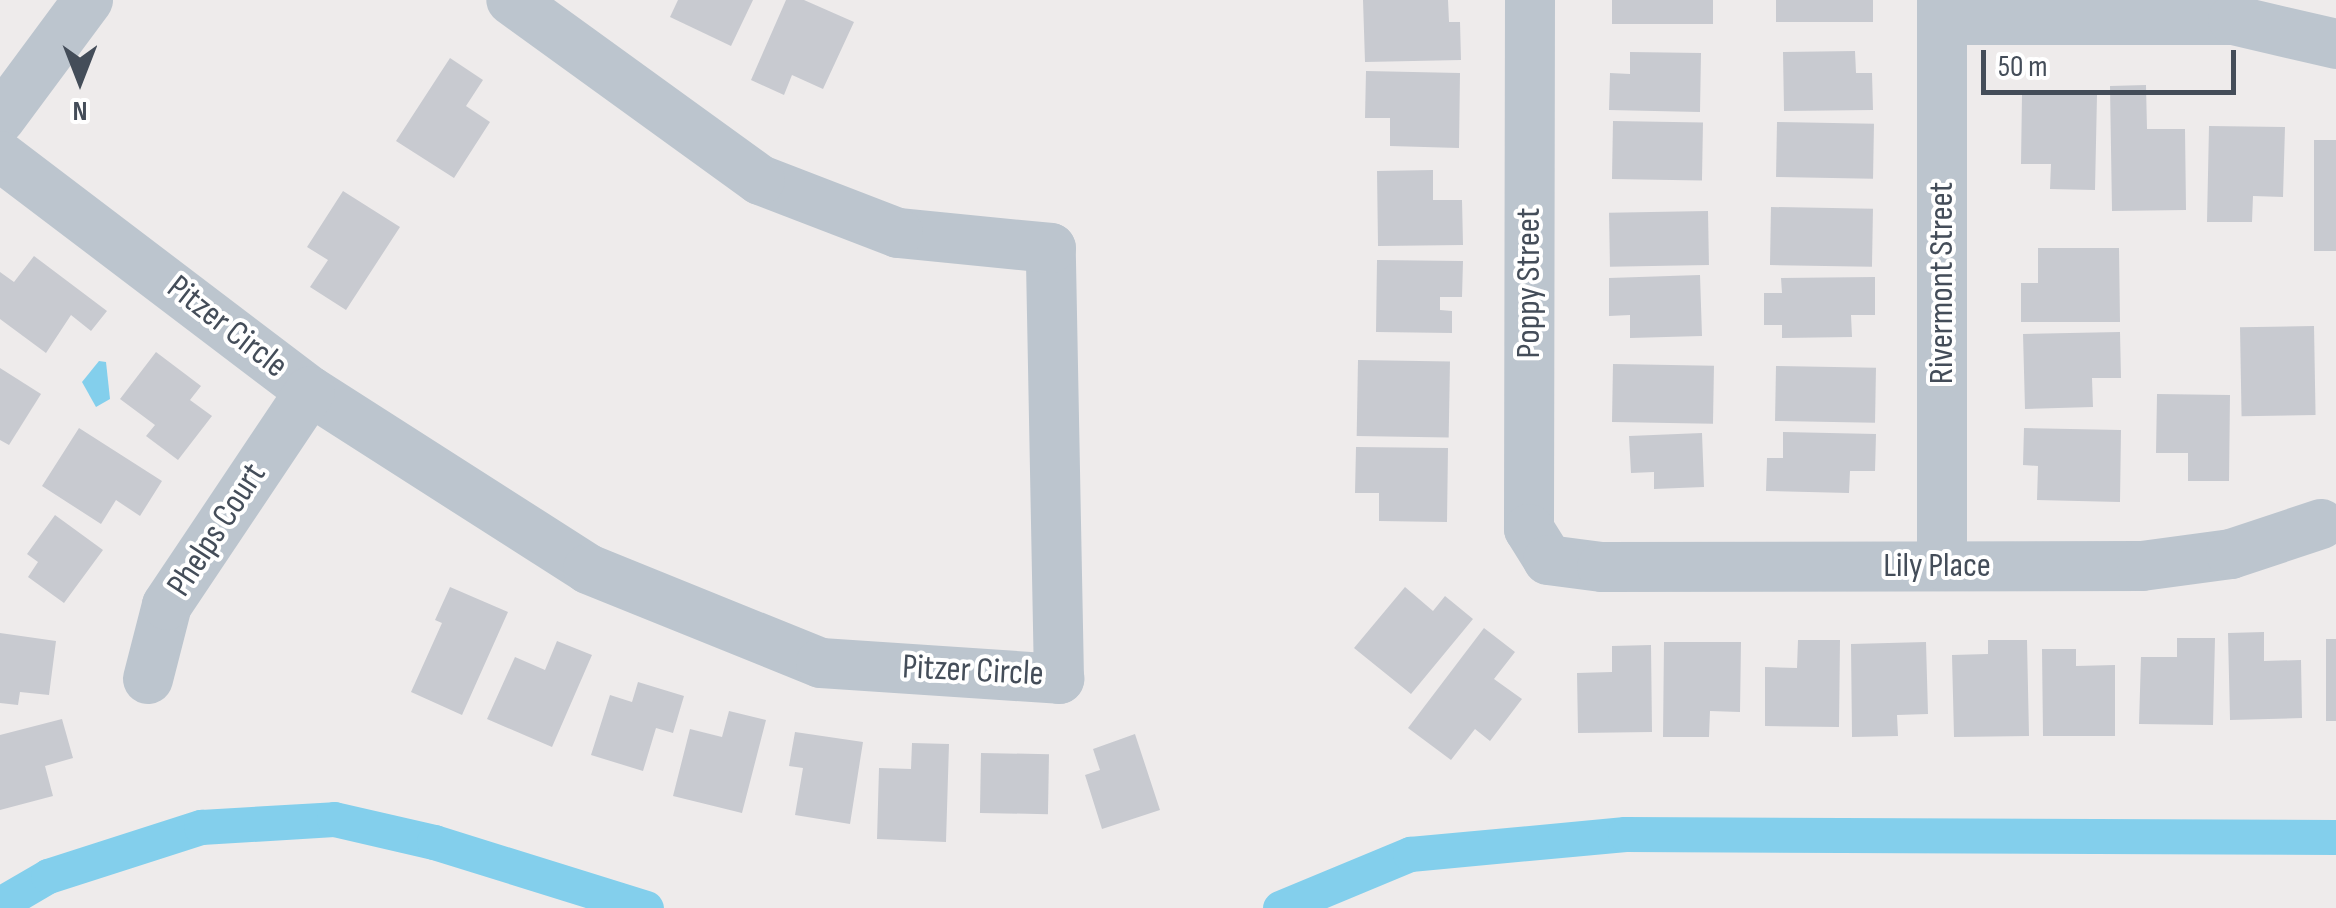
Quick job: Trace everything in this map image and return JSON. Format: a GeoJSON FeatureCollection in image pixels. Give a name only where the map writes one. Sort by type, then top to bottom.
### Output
{"type":"FeatureCollection","features":[{"type":"Feature","properties":{"kind":"street"},"geometry":{"type":"LineString","coordinates":[[0,119],[88,0]]}},
{"type":"Feature","properties":{"kind":"street","name":"Pitzer Circle"},"geometry":{"type":"LineString","coordinates":[[0,156],[310,391],[588,568],[822,664],[1059,679],[1051,248],[898,233],[760,180],[511,0]]}},
{"type":"Feature","properties":{"kind":"street","name":"Poppy Street"},"geometry":{"type":"LineString","coordinates":[[1530,0],[1529,530],[1548,560]]}},
{"type":"Feature","properties":{"kind":"street"},"geometry":{"type":"LineString","coordinates":[[1942,10],[2233,20],[2329,41]]}},
{"type":"Feature","properties":{"kind":"street","name":"Rivermont Street"},"geometry":{"type":"LineString","coordinates":[[1942,10],[1942,565]]}},
{"type":"Feature","properties":{"kind":"street","name":"Phelps Court"},"geometry":{"type":"LineString","coordinates":[[148,679],[167,605],[310,391]]}},
{"type":"Feature","properties":{"kind":"street","name":"Lily Place"},"geometry":{"type":"LineString","coordinates":[[1548,560],[1602,568],[2188,562],[2321,524]]}},
{"type":"Feature","properties":{"kind":"water"},"geometry":{"type":"Polygon","coordinates":[[[99,361],[106,362],[110,399],[96,407],[82,382],[99,361]]]}},
{"type":"Feature","properties":{"kind":"building"},"geometry":{"type":"Polygon","coordinates":[[[678,0],[753,0],[731,46],[670,17],[678,0]]]}},
{"type":"Feature","properties":{"kind":"building"},"geometry":{"type":"Polygon","coordinates":[[[786,0],[804,0],[854,22],[823,89],[792,75],[784,95],[751,80],[786,0]]]}},
{"type":"Feature","properties":{"kind":"building"},"geometry":{"type":"Polygon","coordinates":[[[1363,0],[1448,0],[1449,22],[1460,22],[1461,60],[1365,62],[1363,0]]]}},
{"type":"Feature","properties":{"kind":"building"},"geometry":{"type":"Polygon","coordinates":[[[1612,0],[1713,0],[1713,24],[1612,24],[1612,0]]]}},
{"type":"Feature","properties":{"kind":"building"},"geometry":{"type":"Polygon","coordinates":[[[1776,0],[1873,0],[1873,22],[1776,22],[1776,0]]]}},
{"type":"Feature","properties":{"kind":"building"},"geometry":{"type":"Polygon","coordinates":[[[1855,51],[1856,73],[1872,73],[1873,110],[1784,111],[1783,52],[1855,51]]]}},
{"type":"Feature","properties":{"kind":"building"},"geometry":{"type":"Polygon","coordinates":[[[1630,52],[1701,53],[1700,112],[1609,110],[1610,73],[1630,74],[1630,52]]]}},
{"type":"Feature","properties":{"kind":"building"},"geometry":{"type":"Polygon","coordinates":[[[450,58],[483,80],[466,106],[490,122],[454,178],[396,141],[450,58]]]}},
{"type":"Feature","properties":{"kind":"building"},"geometry":{"type":"Polygon","coordinates":[[[1366,71],[1460,73],[1459,148],[1390,146],[1390,118],[1365,118],[1366,71]]]}},
{"type":"Feature","properties":{"kind":"building"},"geometry":{"type":"Polygon","coordinates":[[[2146,85],[2147,129],[2185,129],[2186,210],[2112,211],[2110,86],[2146,85]]]}},
{"type":"Feature","properties":{"kind":"building"},"geometry":{"type":"Polygon","coordinates":[[[2022,94],[2097,95],[2095,190],[2050,189],[2051,164],[2021,164],[2022,94]]]}},
{"type":"Feature","properties":{"kind":"building"},"geometry":{"type":"Polygon","coordinates":[[[1613,121],[1703,123],[1702,181],[1612,179],[1613,121]]]}},
{"type":"Feature","properties":{"kind":"building"},"geometry":{"type":"Polygon","coordinates":[[[1777,122],[1874,124],[1873,179],[1776,177],[1777,122]]]}},
{"type":"Feature","properties":{"kind":"building"},"geometry":{"type":"Polygon","coordinates":[[[2209,126],[2285,127],[2283,197],[2253,196],[2252,222],[2207,222],[2209,126]]]}},
{"type":"Feature","properties":{"kind":"building"},"geometry":{"type":"Polygon","coordinates":[[[2314,140],[2336,140],[2336,251],[2314,251],[2314,140]]]}},
{"type":"Feature","properties":{"kind":"building"},"geometry":{"type":"Polygon","coordinates":[[[1433,170],[1433,200],[1462,200],[1463,245],[1378,246],[1377,171],[1433,170]]]}},
{"type":"Feature","properties":{"kind":"building"},"geometry":{"type":"Polygon","coordinates":[[[343,191],[400,227],[346,310],[310,287],[328,260],[307,247],[343,191]]]}},
{"type":"Feature","properties":{"kind":"building"},"geometry":{"type":"Polygon","coordinates":[[[1771,207],[1873,209],[1872,267],[1770,265],[1771,207]]]}},
{"type":"Feature","properties":{"kind":"building"},"geometry":{"type":"Polygon","coordinates":[[[1708,211],[1709,265],[1610,267],[1609,213],[1708,211]]]}},
{"type":"Feature","properties":{"kind":"building"},"geometry":{"type":"Polygon","coordinates":[[[2038,248],[2119,248],[2120,322],[2021,322],[2021,283],[2038,283],[2038,248]]]}},
{"type":"Feature","properties":{"kind":"building"},"geometry":{"type":"Polygon","coordinates":[[[34,256],[107,311],[91,331],[71,315],[46,353],[0,319],[0,272],[14,282],[34,256]]]}},
{"type":"Feature","properties":{"kind":"building"},"geometry":{"type":"Polygon","coordinates":[[[1377,260],[1463,261],[1462,297],[1440,297],[1440,310],[1452,311],[1452,333],[1376,332],[1377,260]]]}},
{"type":"Feature","properties":{"kind":"building"},"geometry":{"type":"Polygon","coordinates":[[[1700,275],[1702,336],[1630,338],[1630,315],[1609,316],[1609,278],[1700,275]]]}},
{"type":"Feature","properties":{"kind":"building"},"geometry":{"type":"Polygon","coordinates":[[[1875,277],[1875,315],[1851,315],[1852,337],[1782,338],[1782,325],[1764,325],[1764,293],[1782,293],[1781,278],[1875,277]]]}},
{"type":"Feature","properties":{"kind":"building"},"geometry":{"type":"Polygon","coordinates":[[[2314,326],[2316,415],[2242,416],[2240,327],[2314,326]]]}},
{"type":"Feature","properties":{"kind":"building"},"geometry":{"type":"Polygon","coordinates":[[[2120,332],[2121,378],[2092,378],[2093,407],[2025,409],[2023,334],[2120,332]]]}},
{"type":"Feature","properties":{"kind":"building"},"geometry":{"type":"Polygon","coordinates":[[[156,352],[201,386],[190,400],[212,416],[178,460],[146,436],[155,425],[120,399],[156,352]]]}},
{"type":"Feature","properties":{"kind":"building"},"geometry":{"type":"Polygon","coordinates":[[[1358,360],[1450,362],[1449,438],[1357,436],[1358,360]]]}},
{"type":"Feature","properties":{"kind":"building"},"geometry":{"type":"Polygon","coordinates":[[[1613,364],[1714,366],[1713,424],[1612,422],[1613,364]]]}},
{"type":"Feature","properties":{"kind":"building"},"geometry":{"type":"Polygon","coordinates":[[[1776,366],[1876,368],[1875,423],[1775,421],[1776,366]]]}},
{"type":"Feature","properties":{"kind":"building"},"geometry":{"type":"Polygon","coordinates":[[[0,368],[41,394],[9,445],[0,440],[0,368]]]}},
{"type":"Feature","properties":{"kind":"building"},"geometry":{"type":"Polygon","coordinates":[[[2157,394],[2230,395],[2229,481],[2188,481],[2188,453],[2156,453],[2157,394]]]}},
{"type":"Feature","properties":{"kind":"building"},"geometry":{"type":"Polygon","coordinates":[[[79,428],[162,481],[140,516],[116,500],[101,524],[42,486],[79,428]]]}},
{"type":"Feature","properties":{"kind":"building"},"geometry":{"type":"Polygon","coordinates":[[[2024,428],[2121,430],[2120,502],[2037,500],[2038,466],[2023,465],[2024,428]]]}},
{"type":"Feature","properties":{"kind":"building"},"geometry":{"type":"Polygon","coordinates":[[[1783,432],[1876,434],[1875,471],[1850,471],[1849,493],[1766,491],[1767,458],[1783,458],[1783,432]]]}},
{"type":"Feature","properties":{"kind":"building"},"geometry":{"type":"Polygon","coordinates":[[[1702,433],[1704,487],[1654,489],[1654,472],[1631,473],[1629,436],[1702,433]]]}},
{"type":"Feature","properties":{"kind":"building"},"geometry":{"type":"Polygon","coordinates":[[[1356,447],[1448,448],[1447,522],[1379,521],[1379,493],[1355,493],[1356,447]]]}},
{"type":"Feature","properties":{"kind":"building"},"geometry":{"type":"Polygon","coordinates":[[[55,515],[103,550],[64,603],[28,577],[38,562],[27,554],[55,515]]]}},
{"type":"Feature","properties":{"kind":"building"},"geometry":{"type":"Polygon","coordinates":[[[450,587],[508,612],[462,715],[411,692],[442,623],[435,620],[450,587]]]}},
{"type":"Feature","properties":{"kind":"building"},"geometry":{"type":"Polygon","coordinates":[[[1405,587],[1433,611],[1445,596],[1473,619],[1411,694],[1354,648],[1405,587]]]}},
{"type":"Feature","properties":{"kind":"building"},"geometry":{"type":"Polygon","coordinates":[[[1484,628],[1515,652],[1494,679],[1522,699],[1490,741],[1475,729],[1451,760],[1408,728],[1484,628]]]}},
{"type":"Feature","properties":{"kind":"building"},"geometry":{"type":"Polygon","coordinates":[[[2264,632],[2264,661],[2301,660],[2302,718],[2230,720],[2228,633],[2264,632]]]}},
{"type":"Feature","properties":{"kind":"building"},"geometry":{"type":"Polygon","coordinates":[[[0,633],[56,641],[49,695],[20,692],[18,705],[0,703],[0,633]]]}},
{"type":"Feature","properties":{"kind":"building"},"geometry":{"type":"Polygon","coordinates":[[[2177,638],[2215,638],[2213,725],[2139,724],[2141,657],[2177,657],[2177,638]]]}},
{"type":"Feature","properties":{"kind":"building"},"geometry":{"type":"Polygon","coordinates":[[[2326,639],[2336,639],[2336,721],[2326,721],[2326,639]]]}},
{"type":"Feature","properties":{"kind":"building"},"geometry":{"type":"Polygon","coordinates":[[[1798,640],[1840,640],[1839,727],[1765,726],[1765,667],[1797,668],[1798,640]]]}},
{"type":"Feature","properties":{"kind":"building"},"geometry":{"type":"Polygon","coordinates":[[[1988,640],[2027,640],[2029,736],[1954,737],[1952,655],[1988,654],[1988,640]]]}},
{"type":"Feature","properties":{"kind":"building"},"geometry":{"type":"Polygon","coordinates":[[[557,641],[592,655],[552,747],[487,719],[515,657],[545,670],[557,641]]]}},
{"type":"Feature","properties":{"kind":"building"},"geometry":{"type":"Polygon","coordinates":[[[1664,642],[1741,642],[1740,712],[1710,711],[1709,737],[1663,737],[1664,642]]]}},
{"type":"Feature","properties":{"kind":"building"},"geometry":{"type":"Polygon","coordinates":[[[1926,642],[1928,714],[1897,715],[1898,736],[1852,737],[1851,644],[1926,642]]]}},
{"type":"Feature","properties":{"kind":"building"},"geometry":{"type":"Polygon","coordinates":[[[1651,645],[1652,732],[1578,733],[1577,673],[1612,672],[1612,646],[1651,645]]]}},
{"type":"Feature","properties":{"kind":"building"},"geometry":{"type":"Polygon","coordinates":[[[2042,649],[2076,649],[2076,666],[2115,665],[2115,736],[2043,736],[2042,649]]]}},
{"type":"Feature","properties":{"kind":"building"},"geometry":{"type":"Polygon","coordinates":[[[638,682],[684,696],[673,733],[656,728],[643,771],[591,755],[610,695],[632,702],[638,682]]]}},
{"type":"Feature","properties":{"kind":"building"},"geometry":{"type":"Polygon","coordinates":[[[729,711],[766,720],[742,813],[673,796],[690,729],[722,737],[729,711]]]}},
{"type":"Feature","properties":{"kind":"building"},"geometry":{"type":"Polygon","coordinates":[[[62,719],[73,758],[45,766],[53,796],[0,810],[0,735],[62,719]]]}},
{"type":"Feature","properties":{"kind":"building"},"geometry":{"type":"Polygon","coordinates":[[[795,732],[863,742],[850,824],[795,815],[803,768],[789,766],[795,732]]]}},
{"type":"Feature","properties":{"kind":"building"},"geometry":{"type":"Polygon","coordinates":[[[1135,734],[1160,810],[1102,829],[1085,775],[1100,770],[1093,749],[1135,734]]]}},
{"type":"Feature","properties":{"kind":"building"},"geometry":{"type":"Polygon","coordinates":[[[912,743],[949,744],[946,842],[877,839],[879,768],[911,769],[912,743]]]}},
{"type":"Feature","properties":{"kind":"building"},"geometry":{"type":"Polygon","coordinates":[[[981,753],[1049,754],[1048,814],[980,813],[981,753]]]}},
{"type":"Feature","properties":{"kind":"waterway"},"geometry":{"type":"LineString","coordinates":[[0,904],[48,876],[201,827],[334,819],[434,842],[646,908]]}},
{"type":"Feature","properties":{"kind":"waterway"},"geometry":{"type":"LineString","coordinates":[[1280,908],[1410,854],[1625,834],[2336,837]]}}]}
